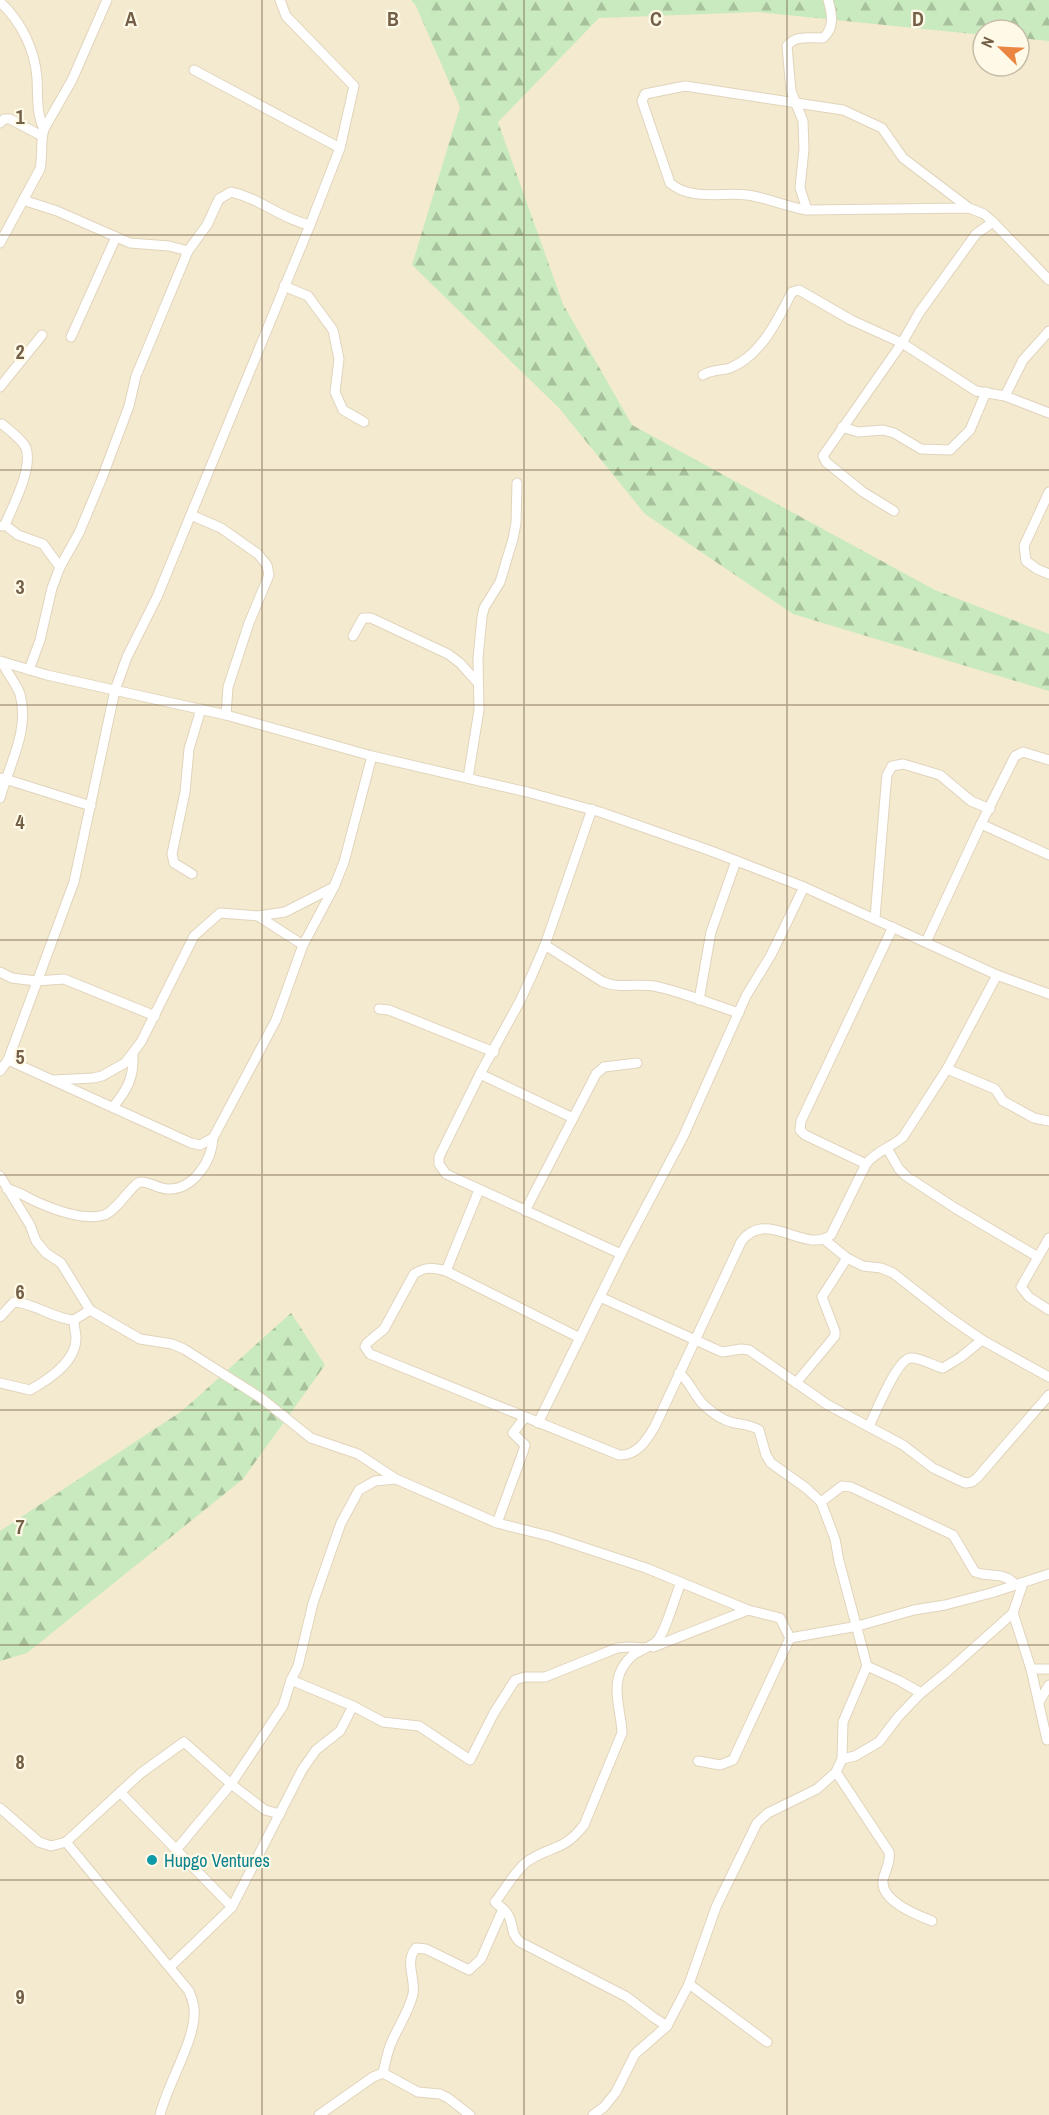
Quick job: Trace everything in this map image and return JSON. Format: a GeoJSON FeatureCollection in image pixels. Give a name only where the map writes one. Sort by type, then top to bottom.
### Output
{"type":"FeatureCollection","features":[{"type":"Feature","properties":{"kind":"street"},"geometry":{"type":"LineString","coordinates":[[43,133],[72,80],[107,0]]}},
{"type":"Feature","properties":{"kind":"street"},"geometry":{"type":"LineString","coordinates":[[0,1071],[8,1060],[74,882],[115,690],[131,645],[158,597],[340,148],[354,86],[286,16],[280,0]]}},
{"type":"Feature","properties":{"kind":"street"},"geometry":{"type":"LineString","coordinates":[[807,210],[800,188],[804,149],[803,121],[791,91],[787,46],[791,40],[823,38],[827,35],[833,17],[828,0]]}},
{"type":"Feature","properties":{"kind":"street"},"geometry":{"type":"LineString","coordinates":[[0,2],[9,10],[29,42],[37,74],[38,118],[43,133],[40,169],[0,243]]}},
{"type":"Feature","properties":{"kind":"street"},"geometry":{"type":"LineString","coordinates":[[194,70],[340,148]]}},
{"type":"Feature","properties":{"kind":"street"},"geometry":{"type":"LineString","coordinates":[[969,208],[807,210],[749,195],[691,194],[670,183],[642,101],[645,94],[685,86],[843,110],[882,128],[903,158],[969,208],[984,214],[1049,280]]}},
{"type":"Feature","properties":{"kind":"street"},"geometry":{"type":"LineString","coordinates":[[0,123],[4,119],[10,119],[43,133]]}},
{"type":"Feature","properties":{"kind":"street"},"geometry":{"type":"LineString","coordinates":[[29,670],[40,640],[52,588],[60,567],[79,533],[102,478],[129,406],[136,376],[188,251],[207,225],[219,199],[231,192],[263,203],[290,220],[310,225]]}},
{"type":"Feature","properties":{"kind":"street"},"geometry":{"type":"LineString","coordinates":[[23,200],[130,243],[169,246],[188,251]]}},
{"type":"Feature","properties":{"kind":"street"},"geometry":{"type":"LineString","coordinates":[[894,511],[863,492],[823,459],[825,451],[976,234],[993,222]]}},
{"type":"Feature","properties":{"kind":"street"},"geometry":{"type":"LineString","coordinates":[[71,337],[116,237]]}},
{"type":"Feature","properties":{"kind":"street"},"geometry":{"type":"LineString","coordinates":[[285,286],[308,296],[333,330],[339,359],[335,392],[343,410],[364,422]]}},
{"type":"Feature","properties":{"kind":"street"},"geometry":{"type":"LineString","coordinates":[[704,375],[710,371],[730,368],[749,356],[778,320],[792,292],[800,290],[851,320],[902,343],[976,391],[1005,396],[1049,413]]}},
{"type":"Feature","properties":{"kind":"street"},"geometry":{"type":"LineString","coordinates":[[1005,396],[1023,360],[1049,331]]}},
{"type":"Feature","properties":{"kind":"street"},"geometry":{"type":"LineString","coordinates":[[0,387],[42,335]]}},
{"type":"Feature","properties":{"kind":"street"},"geometry":{"type":"LineString","coordinates":[[842,427],[858,432],[883,430],[894,433],[921,449],[950,450],[969,430],[986,392]]}},
{"type":"Feature","properties":{"kind":"street"},"geometry":{"type":"LineString","coordinates":[[2,424],[25,445],[28,460],[25,475],[3,526],[18,535],[43,544],[60,567]]}},
{"type":"Feature","properties":{"kind":"street"},"geometry":{"type":"LineString","coordinates":[[468,778],[479,710],[478,683],[482,617],[484,608],[500,582],[513,539],[516,523],[517,483]]}},
{"type":"Feature","properties":{"kind":"street"},"geometry":{"type":"LineString","coordinates":[[1049,492],[1024,546],[1026,561],[1049,574]]}},
{"type":"Feature","properties":{"kind":"street"},"geometry":{"type":"LineString","coordinates":[[191,515],[221,528],[258,554],[267,565],[269,575],[249,623],[228,687],[226,715]]}},
{"type":"Feature","properties":{"kind":"street"},"geometry":{"type":"LineString","coordinates":[[353,636],[363,618],[371,618],[448,654],[460,663],[478,683]]}},
{"type":"Feature","properties":{"kind":"street"},"geometry":{"type":"LineString","coordinates":[[1,661],[29,670],[226,715],[372,756],[592,809],[804,887],[998,975],[1049,994]]}},
{"type":"Feature","properties":{"kind":"street"},"geometry":{"type":"LineString","coordinates":[[0,798],[3,778],[18,749],[21,715],[20,696],[1,661]]}},
{"type":"Feature","properties":{"kind":"street"},"geometry":{"type":"LineString","coordinates":[[192,874],[174,863],[172,854],[185,792],[189,749],[201,709]]}},
{"type":"Feature","properties":{"kind":"street"},"geometry":{"type":"LineString","coordinates":[[926,942],[981,824],[1018,753],[1023,752],[1049,759]]}},
{"type":"Feature","properties":{"kind":"street"},"geometry":{"type":"LineString","coordinates":[[8,1060],[191,1143],[200,1145],[213,1138],[276,1020],[303,945],[334,887],[344,862],[372,756]]}},
{"type":"Feature","properties":{"kind":"street"},"geometry":{"type":"LineString","coordinates":[[874,918],[887,775],[892,766],[903,764],[940,775],[971,801],[990,809]]}},
{"type":"Feature","properties":{"kind":"street"},"geometry":{"type":"LineString","coordinates":[[3,778],[91,806]]}},
{"type":"Feature","properties":{"kind":"street"},"geometry":{"type":"LineString","coordinates":[[592,809],[545,945],[520,1001],[480,1074],[439,1157],[439,1164],[446,1174],[621,1254]]}},
{"type":"Feature","properties":{"kind":"street"},"geometry":{"type":"LineString","coordinates":[[981,824],[1049,855]]}},
{"type":"Feature","properties":{"kind":"street"},"geometry":{"type":"LineString","coordinates":[[699,1000],[711,932],[736,861]]}},
{"type":"Feature","properties":{"kind":"street"},"geometry":{"type":"LineString","coordinates":[[51,1080],[102,1076],[125,1063],[133,1054],[155,1016],[194,936],[220,914],[258,916],[285,912],[334,887]]}},
{"type":"Feature","properties":{"kind":"street"},"geometry":{"type":"LineString","coordinates":[[538,1423],[621,1254],[682,1137],[746,996],[771,955],[804,887]]}},
{"type":"Feature","properties":{"kind":"street"},"geometry":{"type":"LineString","coordinates":[[258,916],[303,945]]}},
{"type":"Feature","properties":{"kind":"street"},"geometry":{"type":"LineString","coordinates":[[866,1164],[805,1135],[800,1130],[801,1121],[893,927]]}},
{"type":"Feature","properties":{"kind":"street"},"geometry":{"type":"LineString","coordinates":[[545,945],[612,986],[650,986],[739,1013]]}},
{"type":"Feature","properties":{"kind":"street"},"geometry":{"type":"LineString","coordinates":[[0,972],[12,978],[36,981],[64,979],[155,1016]]}},
{"type":"Feature","properties":{"kind":"street"},"geometry":{"type":"LineString","coordinates":[[825,1240],[831,1235],[872,1156],[903,1137],[947,1069],[998,975]]}},
{"type":"Feature","properties":{"kind":"street"},"geometry":{"type":"LineString","coordinates":[[379,1009],[389,1010],[494,1052]]}},
{"type":"Feature","properties":{"kind":"street"},"geometry":{"type":"LineString","coordinates":[[113,1107],[127,1089],[134,1067],[133,1054]]}},
{"type":"Feature","properties":{"kind":"street"},"geometry":{"type":"LineString","coordinates":[[525,1211],[599,1070],[610,1066],[637,1063]]}},
{"type":"Feature","properties":{"kind":"street"},"geometry":{"type":"LineString","coordinates":[[947,1069],[995,1089],[1003,1101],[1034,1118],[1049,1121]]}},
{"type":"Feature","properties":{"kind":"street"},"geometry":{"type":"LineString","coordinates":[[480,1074],[573,1118]]}},
{"type":"Feature","properties":{"kind":"street"},"geometry":{"type":"LineString","coordinates":[[7,1189],[17,1191],[50,1208],[87,1216],[105,1214],[120,1203],[136,1184],[141,1182],[167,1189],[182,1188],[200,1173],[213,1147],[213,1138]]}},
{"type":"Feature","properties":{"kind":"street"},"geometry":{"type":"LineString","coordinates":[[887,1148],[899,1169],[906,1176],[1038,1257]]}},
{"type":"Feature","properties":{"kind":"street"},"geometry":{"type":"LineString","coordinates":[[0,1176],[30,1225],[36,1241],[46,1253],[61,1263],[90,1310],[140,1339],[172,1344],[184,1349],[261,1398],[311,1438],[358,1454],[396,1479],[497,1523],[549,1536],[646,1568],[748,1610],[780,1618],[790,1638]]}},
{"type":"Feature","properties":{"kind":"street"},"geometry":{"type":"LineString","coordinates":[[446,1271],[479,1190]]}},
{"type":"Feature","properties":{"kind":"street"},"geometry":{"type":"LineString","coordinates":[[580,1338],[446,1271],[427,1268],[414,1274],[384,1329],[365,1347],[366,1351],[538,1423],[626,1456],[648,1438],[741,1242],[747,1233],[753,1230],[768,1229],[825,1240],[848,1258],[863,1266],[881,1268],[893,1273],[982,1340],[1049,1377]]}},
{"type":"Feature","properties":{"kind":"street"},"geometry":{"type":"LineString","coordinates":[[1049,1238],[1021,1287],[1029,1297],[1049,1310]]}},
{"type":"Feature","properties":{"kind":"street"},"geometry":{"type":"LineString","coordinates":[[796,1383],[835,1336],[836,1331],[822,1297],[848,1258]]}},
{"type":"Feature","properties":{"kind":"street"},"geometry":{"type":"LineString","coordinates":[[600,1296],[722,1352],[749,1350],[828,1406],[903,1445],[933,1468],[965,1483],[972,1482],[1049,1395]]}},
{"type":"Feature","properties":{"kind":"street"},"geometry":{"type":"LineString","coordinates":[[0,1317],[14,1302],[22,1302],[50,1315],[74,1320],[90,1310]]}},
{"type":"Feature","properties":{"kind":"street"},"geometry":{"type":"LineString","coordinates":[[0,1383],[30,1390],[52,1378],[70,1356],[76,1340],[74,1320]]}},
{"type":"Feature","properties":{"kind":"street"},"geometry":{"type":"LineString","coordinates":[[869,1426],[886,1393],[893,1373],[904,1360],[912,1358],[943,1368],[982,1340]]}},
{"type":"Feature","properties":{"kind":"street"},"geometry":{"type":"LineString","coordinates":[[593,2115],[611,2099],[635,2054],[667,2026],[689,1984],[716,1907],[757,1823],[768,1813],[817,1789],[836,1772],[842,1759],[843,1722],[867,1666],[835,1539],[821,1502],[806,1488],[771,1463],[766,1455],[759,1430],[753,1426],[725,1420],[712,1412],[699,1400],[688,1381],[679,1373]]}},
{"type":"Feature","properties":{"kind":"street"},"geometry":{"type":"LineString","coordinates":[[497,1523],[525,1445],[513,1433],[525,1417]]}},
{"type":"Feature","properties":{"kind":"street"},"geometry":{"type":"LineString","coordinates":[[176,1850],[231,1784],[283,1706],[298,1666],[313,1603],[341,1523],[359,1490],[375,1481],[396,1479]]}},
{"type":"Feature","properties":{"kind":"street"},"geometry":{"type":"LineString","coordinates":[[821,1502],[842,1486],[851,1487],[954,1535],[975,1572],[1001,1576],[1019,1584]]}},
{"type":"Feature","properties":{"kind":"street"},"geometry":{"type":"LineString","coordinates":[[790,1638],[858,1626],[914,1610],[945,1605],[1049,1574]]}},
{"type":"Feature","properties":{"kind":"street"},"geometry":{"type":"LineString","coordinates":[[667,2026],[627,1997],[520,1942],[513,1935],[511,1916],[495,1902],[528,1861],[563,1846],[574,1838],[584,1825],[620,1742],[622,1722],[617,1709],[618,1680],[627,1661],[658,1639],[681,1582]]}},
{"type":"Feature","properties":{"kind":"street"},"geometry":{"type":"LineString","coordinates":[[1019,1584],[1014,1613],[1031,1669],[1047,1740]]}},
{"type":"Feature","properties":{"kind":"street"},"geometry":{"type":"LineString","coordinates":[[634,1654],[748,1610]]}},
{"type":"Feature","properties":{"kind":"street"},"geometry":{"type":"LineString","coordinates":[[842,1759],[861,1753],[879,1742],[898,1717],[921,1693],[1014,1613]]}},
{"type":"Feature","properties":{"kind":"street"},"geometry":{"type":"LineString","coordinates":[[698,1761],[720,1765],[733,1760],[790,1638]]}},
{"type":"Feature","properties":{"kind":"street"},"geometry":{"type":"LineString","coordinates":[[291,1680],[384,1722],[419,1726],[470,1760],[515,1680],[525,1677],[545,1677],[617,1648],[644,1648]]}},
{"type":"Feature","properties":{"kind":"street"},"geometry":{"type":"LineString","coordinates":[[867,1666],[921,1693]]}},
{"type":"Feature","properties":{"kind":"street"},"geometry":{"type":"LineString","coordinates":[[1031,1669],[1049,1669]]}},
{"type":"Feature","properties":{"kind":"street"},"geometry":{"type":"LineString","coordinates":[[1039,1702],[1049,1685]]}},
{"type":"Feature","properties":{"kind":"street"},"geometry":{"type":"LineString","coordinates":[[170,1967],[232,1907],[302,1770],[316,1750],[340,1731],[352,1706]]}},
{"type":"Feature","properties":{"kind":"street"},"geometry":{"type":"LineString","coordinates":[[0,1808],[39,1842],[51,1846],[66,1842],[141,1773],[184,1742],[231,1784],[265,1810],[280,1814]]}},
{"type":"Feature","properties":{"kind":"street"},"geometry":{"type":"LineString","coordinates":[[836,1772],[889,1852],[884,1879],[887,1892],[902,1907],[932,1921]]}},
{"type":"Feature","properties":{"kind":"street"},"geometry":{"type":"LineString","coordinates":[[120,1792],[232,1907]]}},
{"type":"Feature","properties":{"kind":"street"},"geometry":{"type":"LineString","coordinates":[[66,1842],[189,1991],[195,2010],[189,2040],[163,2100],[160,2115]]}},
{"type":"Feature","properties":{"kind":"street"},"geometry":{"type":"LineString","coordinates":[[383,2073],[389,2047],[412,1996],[414,1985],[410,1962],[412,1952],[416,1948],[426,1949],[469,1970],[481,1959],[503,1910]]}},
{"type":"Feature","properties":{"kind":"street"},"geometry":{"type":"LineString","coordinates":[[689,1984],[767,2042]]}},
{"type":"Feature","properties":{"kind":"street"},"geometry":{"type":"LineString","coordinates":[[319,2115],[383,2073],[418,2092],[440,2094],[470,2115]]}},
{"type":"Feature","properties":{"kind":"shaded area"},"geometry":{"type":"Polygon","coordinates":[[[0,0],[1049,0],[1049,2115],[0,2115],[0,0]]]}},
{"type":"Feature","properties":{"kind":"green space"},"geometry":{"type":"Polygon","coordinates":[[[411,0],[1049,0],[1049,41],[1031,39],[1031,18],[971,18],[971,34],[758,12],[599,18],[498,122],[563,304],[632,425],[935,590],[1049,634],[1049,691],[793,614],[645,514],[559,408],[412,265],[460,107],[416,6],[411,0]]]}},
{"type":"Feature","properties":{"kind":"green space"},"geometry":{"type":"Polygon","coordinates":[[[291,1313],[325,1365],[243,1479],[27,1653],[0,1661],[0,1531],[182,1411],[291,1313]]]}},
{"type":"Feature","properties":{"kind":"place","name":"Hupgo Ventures"},"geometry":{"type":"Point","coordinates":[152,1860]}}]}
